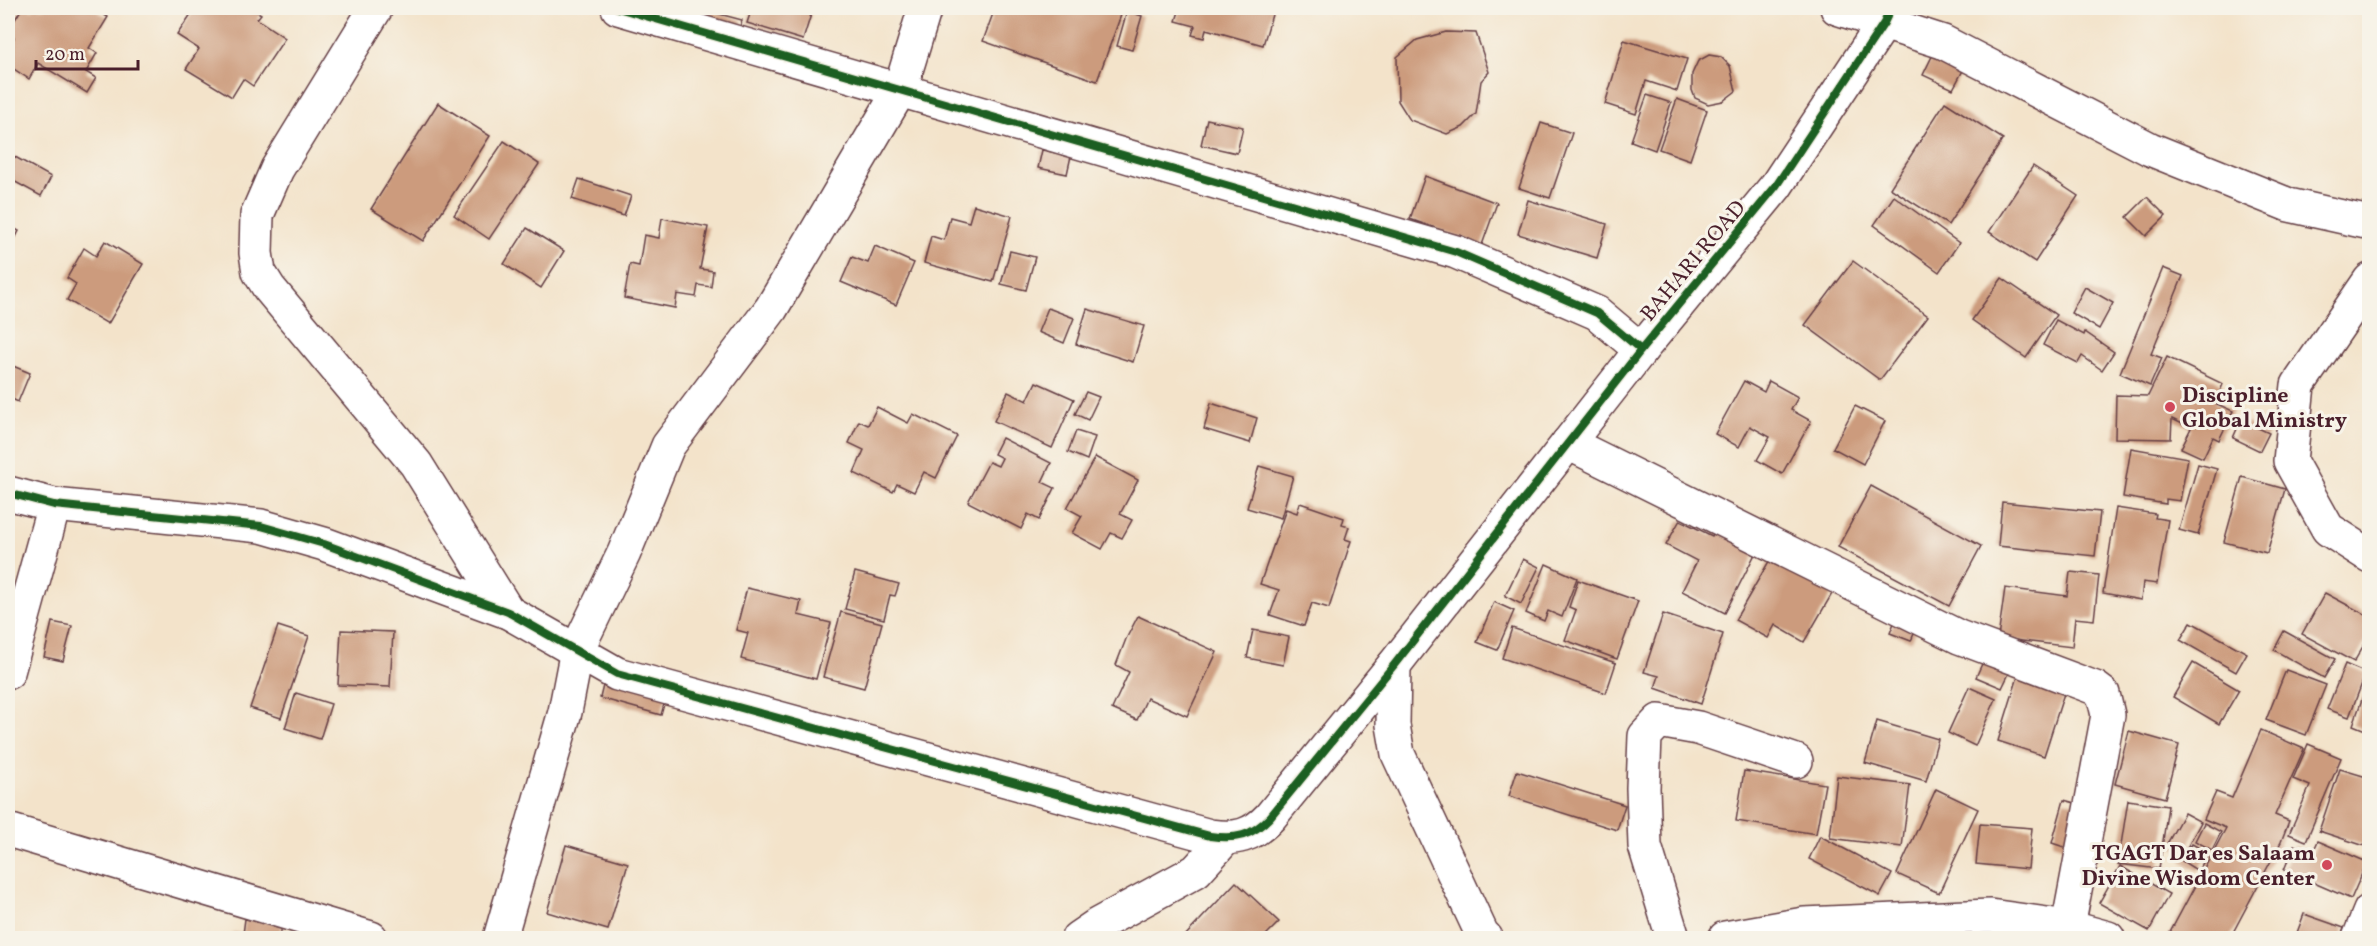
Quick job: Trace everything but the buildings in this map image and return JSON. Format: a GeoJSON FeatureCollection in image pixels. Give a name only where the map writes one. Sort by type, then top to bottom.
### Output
{"type":"FeatureCollection","features":[{"type":"Feature","properties":{"kind":"street"},"geometry":{"type":"LineString","coordinates":[[376,8],[277,169],[257,215],[256,253],[259,272],[416,464],[508,612]]}},
{"type":"Feature","properties":{"kind":"street"},"geometry":{"type":"LineString","coordinates":[[618,8],[1456,252],[1597,313],[1641,350]]}},
{"type":"Feature","properties":{"kind":"street"},"geometry":{"type":"LineString","coordinates":[[500,939],[565,712],[577,650],[624,553],[668,447],[771,309],[900,90],[925,8]]}},
{"type":"Feature","properties":{"kind":"street"},"geometry":{"type":"LineString","coordinates":[[1837,8],[1887,15],[2150,149],[2289,205],[2370,223]]}},
{"type":"Feature","properties":{"kind":"street","name":"BAHARI ROAD"},"geometry":{"type":"LineString","coordinates":[[1227,838],[1243,837],[1258,829],[1270,817],[1394,665],[1641,350],[1776,186],[1887,15]]}},
{"type":"Feature","properties":{"kind":"street"},"geometry":{"type":"LineString","coordinates":[[2370,280],[2298,385],[2290,461],[2328,529],[2370,556]]}},
{"type":"Feature","properties":{"kind":"street"},"geometry":{"type":"LineString","coordinates":[[1568,443],[1959,637],[2095,688],[2103,694],[2108,715],[2059,933]]}},
{"type":"Feature","properties":{"kind":"street"},"geometry":{"type":"LineString","coordinates":[[8,493],[54,505],[261,526],[324,544],[508,612],[617,674],[1210,836],[1227,838]]}},
{"type":"Feature","properties":{"kind":"street"},"geometry":{"type":"LineString","coordinates":[[8,672],[54,505]]}},
{"type":"Feature","properties":{"kind":"street"},"geometry":{"type":"LineString","coordinates":[[1394,665],[1393,724],[1398,754],[1486,939]]}},
{"type":"Feature","properties":{"kind":"street"},"geometry":{"type":"LineString","coordinates":[[1673,939],[1645,846],[1643,788],[1645,736],[1659,721],[1698,728],[1796,761]]}},
{"type":"Feature","properties":{"kind":"street"},"geometry":{"type":"LineString","coordinates":[[8,830],[371,939]]}},
{"type":"Feature","properties":{"kind":"street"},"geometry":{"type":"LineString","coordinates":[[1078,939],[1097,925],[1196,871],[1227,838]]}},
{"type":"Feature","properties":{"kind":"street"},"geometry":{"type":"LineString","coordinates":[[2359,939],[2370,911]]}},
{"type":"Feature","properties":{"kind":"street"},"geometry":{"type":"LineString","coordinates":[[1725,939],[1804,924],[1990,916],[2059,933],[2108,939]]}},
{"type":"Feature","properties":{"kind":"cycle path"},"geometry":{"type":"LineString","coordinates":[[618,8],[1456,252],[1597,313],[1641,350]]}},
{"type":"Feature","properties":{"kind":"cycle path"},"geometry":{"type":"LineString","coordinates":[[8,493],[54,505],[261,526],[324,544],[508,612],[617,674],[1210,836],[1236,837],[1257,829],[1270,817],[1394,665],[1641,350],[1776,186],[1884,23],[1891,8]]}},
{"type":"Feature","properties":{"kind":"place","name":"Discipline Global Ministry"},"geometry":{"type":"Point","coordinates":[2170,407]}},
{"type":"Feature","properties":{"kind":"place","name":"TGAGT Dar es Salaam Divine Wisdom Center"},"geometry":{"type":"Point","coordinates":[2327,865]}}]}
